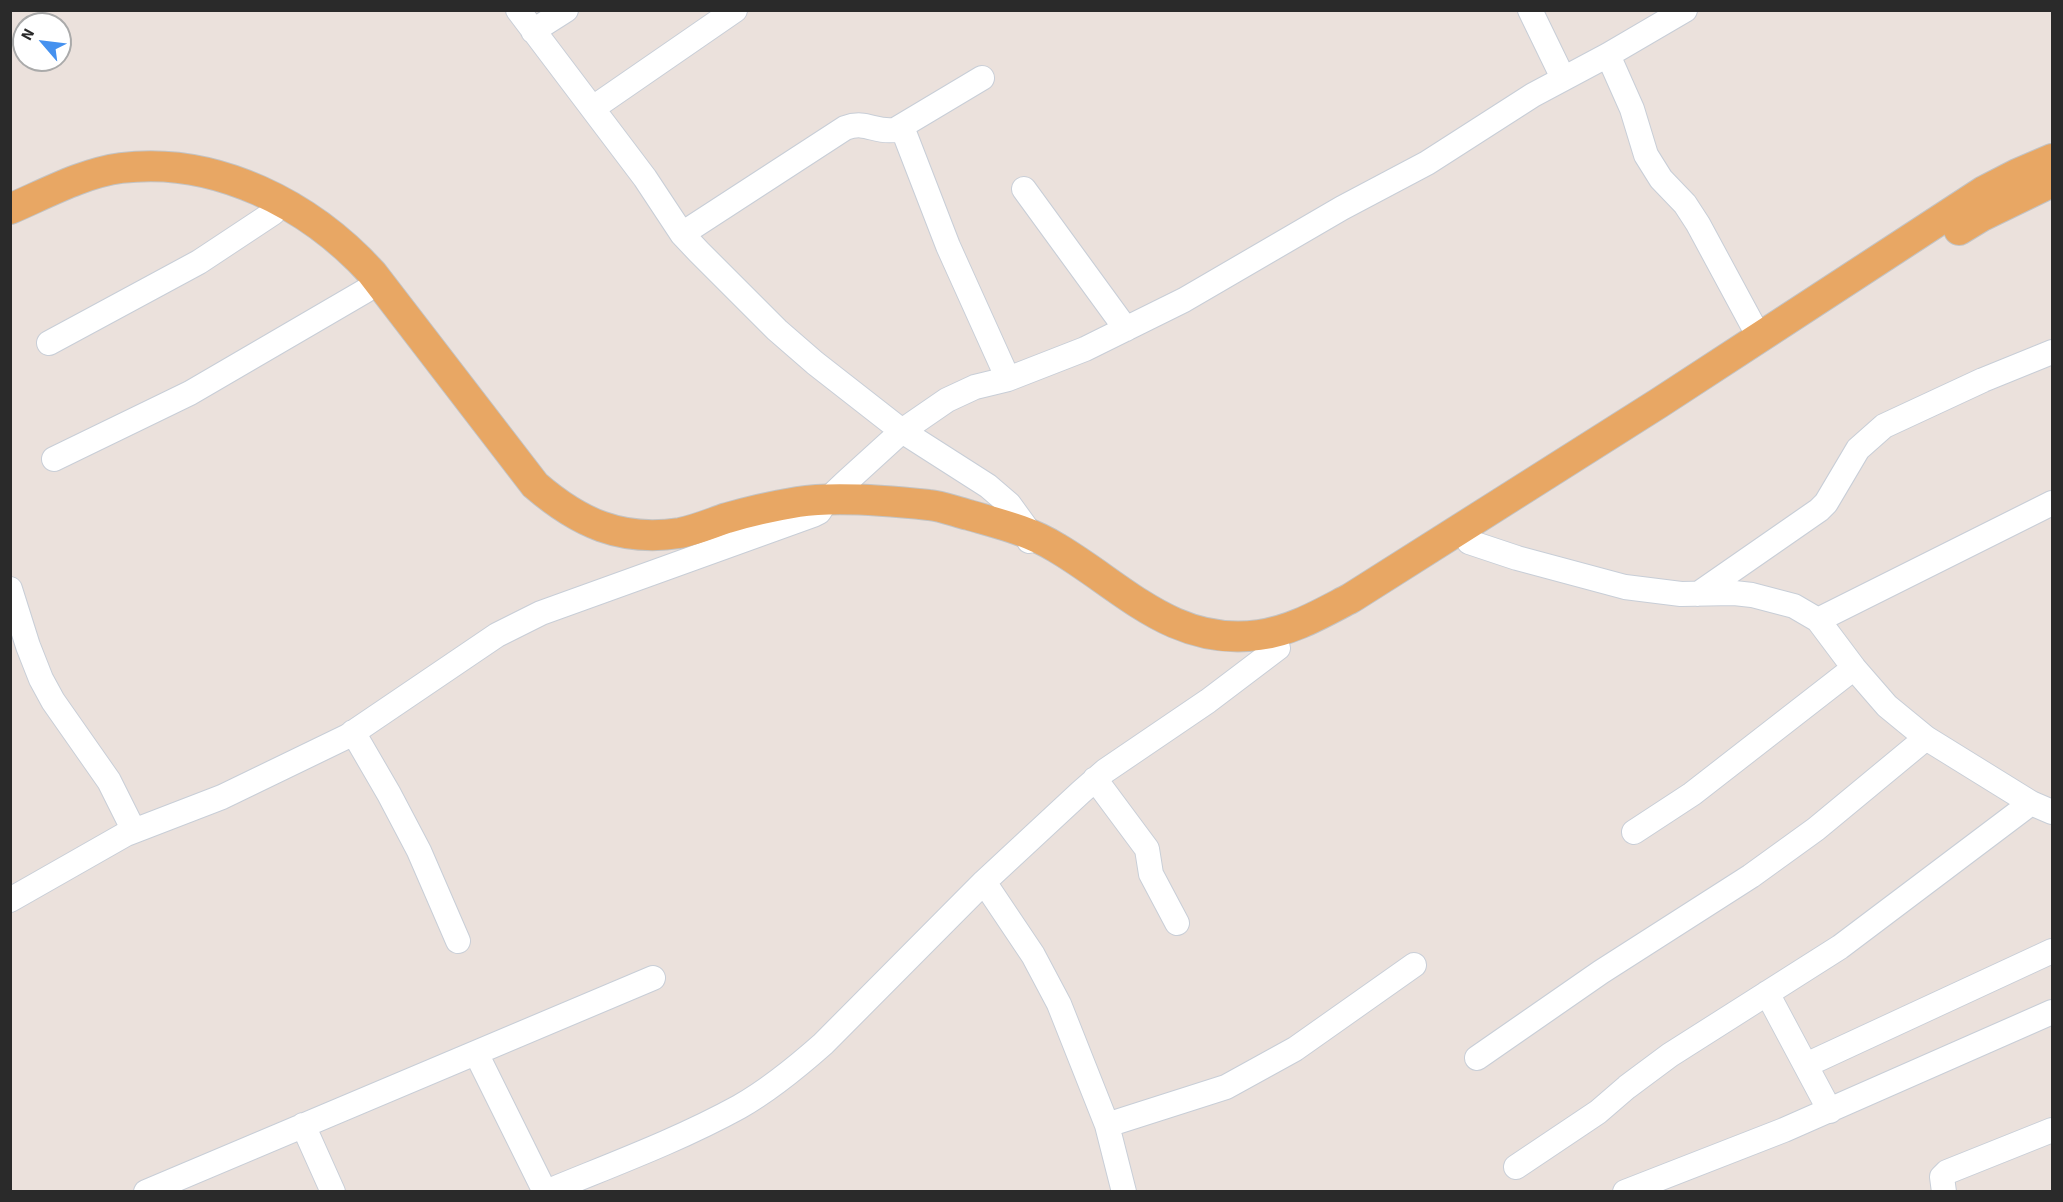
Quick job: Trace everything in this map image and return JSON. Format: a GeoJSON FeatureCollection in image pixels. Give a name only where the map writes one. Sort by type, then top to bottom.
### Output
{"type":"FeatureCollection","features":[{"type":"Feature","properties":{"kind":"main road"},"geometry":{"type":"LineString","coordinates":[[10,209],[86,178],[120,168],[157,166],[200,172],[257,189],[284,202],[313,220],[349,248],[372,273],[535,485],[556,503],[611,531],[631,534],[680,532],[754,510],[801,502],[937,521],[1030,540],[1059,549],[1151,612],[1182,627],[1216,635],[1246,637],[1277,632],[1351,598],[1659,403],[1984,192],[2052,159]]}},
{"type":"Feature","properties":{"kind":"main road"},"geometry":{"type":"LineString","coordinates":[[10,229],[121,187],[147,182],[179,182],[220,191],[273,213],[304,233],[333,256],[365,291],[494,461],[536,507],[551,518],[581,533],[611,544],[651,548],[823,506]]}},
{"type":"Feature","properties":{"kind":"main road"},"geometry":{"type":"LineString","coordinates":[[1030,540],[1130,616],[1182,644],[1225,652],[1278,648],[1306,638],[1369,605],[1982,216],[2052,182]]}},
{"type":"Feature","properties":{"kind":"street"},"geometry":{"type":"LineString","coordinates":[[518,10],[645,178],[682,234],[777,330],[815,363],[902,431],[988,486],[1009,504],[1030,540]]}},
{"type":"Feature","properties":{"kind":"street"},"geometry":{"type":"LineString","coordinates":[[533,31],[566,10]]}},
{"type":"Feature","properties":{"kind":"street"},"geometry":{"type":"LineString","coordinates":[[592,108],[735,10]]}},
{"type":"Feature","properties":{"kind":"street"},"geometry":{"type":"LineString","coordinates":[[1530,10],[1563,78]]}},
{"type":"Feature","properties":{"kind":"street"},"geometry":{"type":"LineString","coordinates":[[10,900],[134,831],[222,797],[354,732],[520,622],[608,588],[796,522],[823,506],[902,431],[961,393],[1008,379],[1085,349],[1184,300],[1342,208],[1403,177],[1493,119],[1685,10]]}},
{"type":"Feature","properties":{"kind":"street"},"geometry":{"type":"LineString","coordinates":[[1608,55],[1632,109],[1646,155],[1661,179],[1684,204],[1698,224],[1759,337]]}},
{"type":"Feature","properties":{"kind":"street"},"geometry":{"type":"LineString","coordinates":[[682,234],[845,128],[859,124],[886,131],[902,127],[982,78]]}},
{"type":"Feature","properties":{"kind":"street"},"geometry":{"type":"LineString","coordinates":[[902,127],[948,246],[1008,379]]}},
{"type":"Feature","properties":{"kind":"street"},"geometry":{"type":"LineString","coordinates":[[1024,189],[1126,329]]}},
{"type":"Feature","properties":{"kind":"street"},"geometry":{"type":"LineString","coordinates":[[49,344],[199,262],[273,213]]}},
{"type":"Feature","properties":{"kind":"street"},"geometry":{"type":"LineString","coordinates":[[54,459],[190,393],[365,291]]}},
{"type":"Feature","properties":{"kind":"street"},"geometry":{"type":"LineString","coordinates":[[1698,594],[1819,510],[1826,503],[1858,448],[1884,426],[1983,380],[2052,352]]}},
{"type":"Feature","properties":{"kind":"street"},"geometry":{"type":"LineString","coordinates":[[1818,620],[2052,503]]}},
{"type":"Feature","properties":{"kind":"street"},"geometry":{"type":"LineString","coordinates":[[1469,542],[1516,558],[1625,587],[1681,594],[1752,595],[1794,606],[1818,620],[1854,668],[1887,706],[1926,738],[2042,808],[1840,947],[1670,1055],[1598,1112],[1516,1167]]}},
{"type":"Feature","properties":{"kind":"street"},"geometry":{"type":"LineString","coordinates":[[10,589],[41,679],[53,701],[109,781],[134,831]]}},
{"type":"Feature","properties":{"kind":"street"},"geometry":{"type":"LineString","coordinates":[[476,1053],[545,1191],[695,1130],[741,1106],[797,1067],[823,1044],[984,882],[1095,779],[1208,701],[1278,648]]}},
{"type":"Feature","properties":{"kind":"street"},"geometry":{"type":"LineString","coordinates":[[1634,832],[1692,794],[1854,668]]}},
{"type":"Feature","properties":{"kind":"street"},"geometry":{"type":"LineString","coordinates":[[354,732],[419,851],[458,941]]}},
{"type":"Feature","properties":{"kind":"street"},"geometry":{"type":"LineString","coordinates":[[1477,1058],[1601,972],[1751,876],[1816,829],[1926,738]]}},
{"type":"Feature","properties":{"kind":"street"},"geometry":{"type":"LineString","coordinates":[[1095,779],[1147,849],[1151,874],[1177,923]]}},
{"type":"Feature","properties":{"kind":"street"},"geometry":{"type":"LineString","coordinates":[[984,882],[1033,955],[1059,1004],[1107,1125],[1124,1191]]}},
{"type":"Feature","properties":{"kind":"street"},"geometry":{"type":"LineString","coordinates":[[1806,1065],[2052,951]]}},
{"type":"Feature","properties":{"kind":"street"},"geometry":{"type":"LineString","coordinates":[[1107,1125],[1226,1087],[1295,1049],[1414,965]]}},
{"type":"Feature","properties":{"kind":"street"},"geometry":{"type":"LineString","coordinates":[[146,1191],[653,978]]}},
{"type":"Feature","properties":{"kind":"street"},"geometry":{"type":"LineString","coordinates":[[1767,993],[1830,1110]]}},
{"type":"Feature","properties":{"kind":"street"},"geometry":{"type":"LineString","coordinates":[[1625,1191],[1784,1130],[2052,1012]]}},
{"type":"Feature","properties":{"kind":"street"},"geometry":{"type":"LineString","coordinates":[[303,1125],[333,1191]]}},
{"type":"Feature","properties":{"kind":"street"},"geometry":{"type":"LineString","coordinates":[[1944,1191],[1942,1177],[1947,1172],[2052,1130]]}}]}
